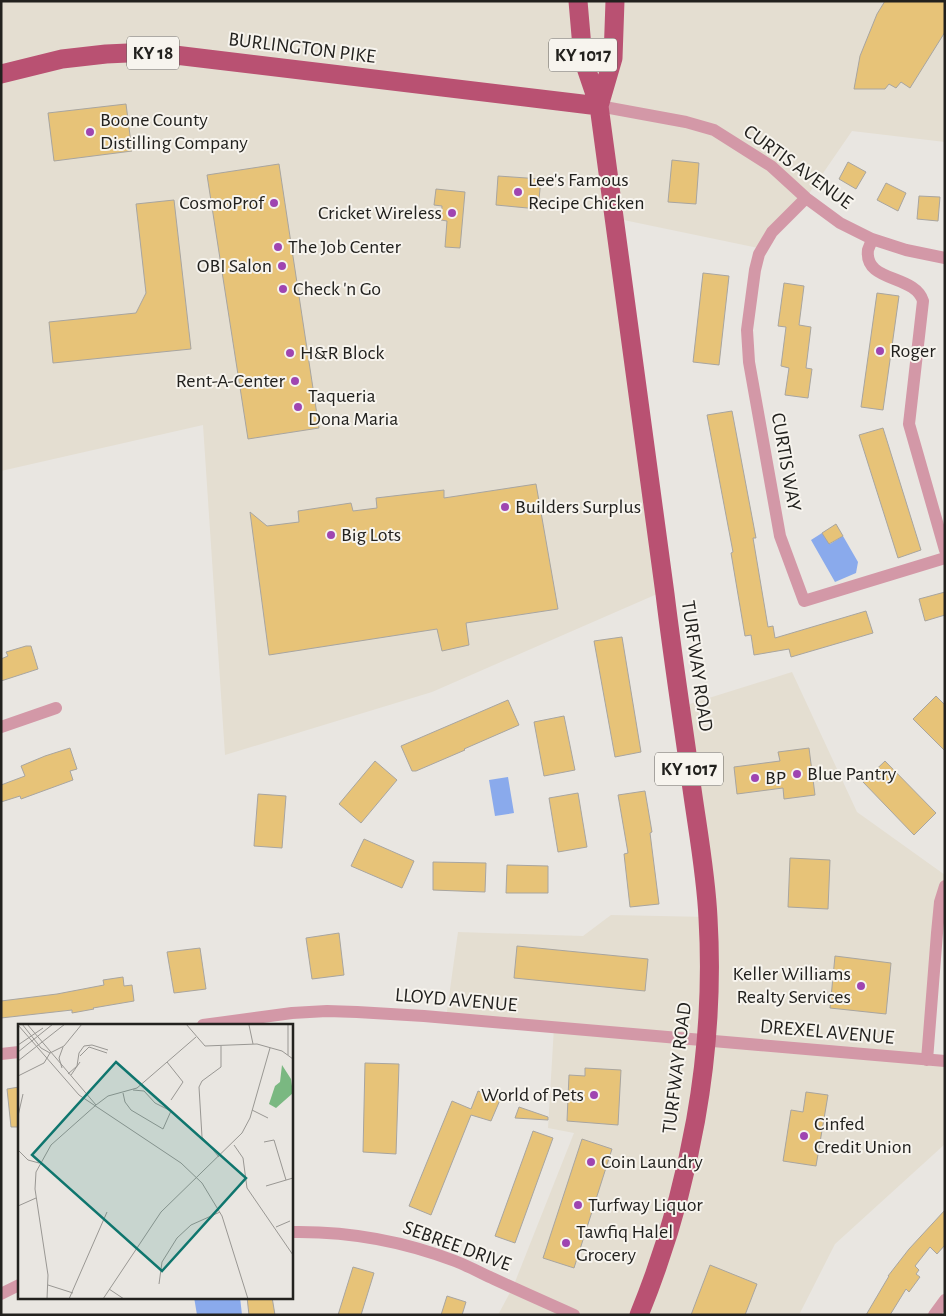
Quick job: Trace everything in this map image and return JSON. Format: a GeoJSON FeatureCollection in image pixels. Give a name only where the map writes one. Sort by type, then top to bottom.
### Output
{"type":"FeatureCollection","features":[{"type":"Feature","properties":{"kind":"main road","name":"TURFWAY ROAD"},"geometry":{"type":"LineString","coordinates":[[578,1],[583,59],[599,106],[665,600],[704,872],[708,917],[709,1007],[700,1097],[682,1185],[665,1245],[639,1315]]}},
{"type":"Feature","properties":{"kind":"main road","name":"TURFWAY ROAD"},"geometry":{"type":"LineString","coordinates":[[599,106],[613,58],[615,1]]}},
{"type":"Feature","properties":{"kind":"main road","name":"BURLINGTON PIKE"},"geometry":{"type":"LineString","coordinates":[[1,74],[62,59],[150,52],[599,106]]}},
{"type":"Feature","properties":{"kind":"street","name":"CURTIS AVENUE"},"geometry":{"type":"LineString","coordinates":[[599,106],[686,122],[714,130],[771,166],[806,198],[840,223],[872,239],[906,250],[945,258]]}},
{"type":"Feature","properties":{"kind":"street","name":"CURTIS WAY"},"geometry":{"type":"LineString","coordinates":[[806,198],[772,232],[760,254],[755,270],[747,330],[749,362],[780,536],[804,601],[945,558]]}},
{"type":"Feature","properties":{"kind":"street"},"geometry":{"type":"LineString","coordinates":[[872,239],[868,251],[869,262],[876,271],[911,286],[917,290],[923,301],[909,424],[945,550]]}},
{"type":"Feature","properties":{"kind":"street"},"geometry":{"type":"LineString","coordinates":[[1,727],[56,708]]}},
{"type":"Feature","properties":{"kind":"street"},"geometry":{"type":"LineString","coordinates":[[926,1060],[940,902],[945,886]]}},
{"type":"Feature","properties":{"kind":"street","name":"LLOYD AVENUE"},"geometry":{"type":"LineString","coordinates":[[210,1024],[292,1013],[358,1012],[706,1041]]}},
{"type":"Feature","properties":{"kind":"street","name":"DREXEL AVENUE"},"geometry":{"type":"LineString","coordinates":[[706,1041],[945,1061]]}},
{"type":"Feature","properties":{"kind":"street"},"geometry":{"type":"LineString","coordinates":[[1,1054],[18,1052]]}},
{"type":"Feature","properties":{"kind":"street","name":"SEBREE DRIVE"},"geometry":{"type":"LineString","coordinates":[[292,1232],[319,1231],[339,1233],[408,1246],[455,1261],[574,1315]]}},
{"type":"Feature","properties":{"kind":"street"},"geometry":{"type":"LineString","coordinates":[[1,1294],[18,1286]]}},
{"type":"Feature","properties":{"kind":"street"},"geometry":{"type":"LineString","coordinates":[[934,1315],[945,1300]]}},
{"type":"Feature","properties":{"kind":"shaded area"},"geometry":{"type":"Polygon","coordinates":[[[1,1],[945,1],[945,142],[852,131],[806,198],[763,249],[614,218],[664,591],[432,692],[225,755],[203,425],[1,471],[1,1]]]}},
{"type":"Feature","properties":{"kind":"shaded area"},"geometry":{"type":"Polygon","coordinates":[[[792,672],[857,812],[945,875],[927,1059],[945,1061],[945,1144],[835,1244],[799,1315],[498,1315],[513,1287],[574,1133],[548,1128],[554,1027],[446,1018],[458,932],[583,936],[611,915],[708,917],[680,707],[792,672]]]}},
{"type":"Feature","properties":{"kind":"water"},"geometry":{"type":"Polygon","coordinates":[[[822,533],[830,544],[843,536],[858,562],[856,573],[835,582],[811,540],[822,533]]]}},
{"type":"Feature","properties":{"kind":"water"},"geometry":{"type":"Polygon","coordinates":[[[508,777],[514,813],[495,816],[489,780],[508,777]]]}},
{"type":"Feature","properties":{"kind":"water"},"geometry":{"type":"Polygon","coordinates":[[[194,1298],[240,1298],[242,1315],[197,1315],[194,1298]]]}},
{"type":"Feature","properties":{"kind":"building"},"geometry":{"type":"Polygon","coordinates":[[[885,1],[945,1],[945,32],[910,88],[901,82],[896,88],[889,84],[885,89],[854,89],[860,56],[877,14],[885,1]]]}},
{"type":"Feature","properties":{"kind":"building","name":"Boone County Distilling Company"},"geometry":{"type":"Polygon","coordinates":[[[126,104],[132,151],[54,161],[48,113],[126,104]]]}},
{"type":"Feature","properties":{"kind":"building"},"geometry":{"type":"Polygon","coordinates":[[[672,160],[699,163],[696,204],[668,202],[672,160]]]}},
{"type":"Feature","properties":{"kind":"building"},"geometry":{"type":"Polygon","coordinates":[[[848,162],[866,172],[856,189],[839,179],[848,162]]]}},
{"type":"Feature","properties":{"kind":"building"},"geometry":{"type":"Polygon","coordinates":[[[279,164],[319,428],[248,439],[207,175],[279,164]]]}},
{"type":"Feature","properties":{"kind":"building","name":"Lee's Famous Recipe Chicken"},"geometry":{"type":"Polygon","coordinates":[[[498,176],[541,179],[538,209],[496,205],[498,176]]]}},
{"type":"Feature","properties":{"kind":"building"},"geometry":{"type":"Polygon","coordinates":[[[886,183],[906,193],[898,211],[877,200],[886,183]]]}},
{"type":"Feature","properties":{"kind":"building","name":"Cricket Wireless"},"geometry":{"type":"Polygon","coordinates":[[[436,189],[465,192],[460,248],[445,247],[447,221],[441,220],[442,206],[434,205],[436,189]]]}},
{"type":"Feature","properties":{"kind":"building"},"geometry":{"type":"Polygon","coordinates":[[[919,196],[940,197],[938,221],[917,219],[919,196]]]}},
{"type":"Feature","properties":{"kind":"building"},"geometry":{"type":"Polygon","coordinates":[[[174,200],[191,349],[53,363],[49,322],[136,313],[146,293],[136,204],[174,200]]]}},
{"type":"Feature","properties":{"kind":"building"},"geometry":{"type":"Polygon","coordinates":[[[703,273],[729,276],[719,365],[693,362],[703,273]]]}},
{"type":"Feature","properties":{"kind":"building"},"geometry":{"type":"Polygon","coordinates":[[[784,283],[804,286],[799,325],[811,327],[806,368],[812,369],[808,398],[785,395],[789,368],[781,366],[786,327],[778,326],[784,283]]]}},
{"type":"Feature","properties":{"kind":"building","name":"Roger"},"geometry":{"type":"Polygon","coordinates":[[[877,293],[899,296],[883,410],[861,407],[877,293]]]}},
{"type":"Feature","properties":{"kind":"building"},"geometry":{"type":"Polygon","coordinates":[[[732,411],[756,538],[753,538],[768,627],[773,626],[775,638],[866,611],[873,633],[791,657],[789,649],[754,655],[751,635],[745,636],[731,553],[733,552],[707,415],[732,411]]]}},
{"type":"Feature","properties":{"kind":"building"},"geometry":{"type":"Polygon","coordinates":[[[883,428],[921,550],[898,558],[859,435],[883,428]]]}},
{"type":"Feature","properties":{"kind":"building"},"geometry":{"type":"Polygon","coordinates":[[[536,484],[558,609],[466,623],[469,645],[442,651],[437,629],[269,655],[250,512],[267,526],[299,522],[298,511],[351,503],[353,511],[377,508],[376,498],[444,490],[444,498],[536,484]]]}},
{"type":"Feature","properties":{"kind":"building"},"geometry":{"type":"Polygon","coordinates":[[[836,524],[843,536],[829,544],[822,533],[836,524]]]}},
{"type":"Feature","properties":{"kind":"building"},"geometry":{"type":"Polygon","coordinates":[[[945,592],[945,615],[925,621],[919,599],[945,592]]]}},
{"type":"Feature","properties":{"kind":"building"},"geometry":{"type":"Polygon","coordinates":[[[622,637],[641,752],[615,757],[594,641],[622,637]]]}},
{"type":"Feature","properties":{"kind":"building"},"geometry":{"type":"Polygon","coordinates":[[[31,646],[38,669],[1,681],[1,659],[8,656],[6,652],[31,646]]]}},
{"type":"Feature","properties":{"kind":"building"},"geometry":{"type":"Polygon","coordinates":[[[936,696],[945,705],[945,751],[913,719],[936,696]]]}},
{"type":"Feature","properties":{"kind":"building"},"geometry":{"type":"Polygon","coordinates":[[[508,700],[519,725],[465,750],[412,771],[401,746],[508,700]]]}},
{"type":"Feature","properties":{"kind":"building"},"geometry":{"type":"Polygon","coordinates":[[[564,716],[575,770],[544,776],[534,722],[564,716]]]}},
{"type":"Feature","properties":{"kind":"building"},"geometry":{"type":"Polygon","coordinates":[[[70,748],[77,769],[70,771],[73,780],[21,799],[20,796],[1,802],[1,785],[25,776],[21,766],[70,748]]]}},
{"type":"Feature","properties":{"kind":"building"},"geometry":{"type":"Polygon","coordinates":[[[809,748],[815,795],[784,799],[783,788],[737,794],[734,767],[780,761],[778,752],[809,748]]]}},
{"type":"Feature","properties":{"kind":"building"},"geometry":{"type":"Polygon","coordinates":[[[375,761],[397,780],[361,823],[339,804],[375,761]]]}},
{"type":"Feature","properties":{"kind":"building"},"geometry":{"type":"Polygon","coordinates":[[[885,761],[936,813],[914,835],[863,782],[885,761]]]}},
{"type":"Feature","properties":{"kind":"building"},"geometry":{"type":"Polygon","coordinates":[[[645,791],[652,832],[650,833],[659,904],[630,907],[624,854],[628,853],[618,795],[645,791]]]}},
{"type":"Feature","properties":{"kind":"building"},"geometry":{"type":"Polygon","coordinates":[[[578,793],[587,847],[558,852],[549,798],[578,793]]]}},
{"type":"Feature","properties":{"kind":"building"},"geometry":{"type":"Polygon","coordinates":[[[258,794],[286,796],[282,848],[254,846],[258,794]]]}},
{"type":"Feature","properties":{"kind":"building"},"geometry":{"type":"Polygon","coordinates":[[[364,839],[414,861],[402,888],[351,866],[364,839]]]}},
{"type":"Feature","properties":{"kind":"building"},"geometry":{"type":"Polygon","coordinates":[[[790,858],[830,860],[828,909],[788,907],[790,858]]]}},
{"type":"Feature","properties":{"kind":"building"},"geometry":{"type":"Polygon","coordinates":[[[433,862],[486,863],[485,892],[433,890],[433,862]]]}},
{"type":"Feature","properties":{"kind":"building"},"geometry":{"type":"Polygon","coordinates":[[[507,865],[548,866],[548,893],[506,893],[507,865]]]}},
{"type":"Feature","properties":{"kind":"building"},"geometry":{"type":"Polygon","coordinates":[[[339,933],[344,975],[312,979],[306,938],[339,933]]]}},
{"type":"Feature","properties":{"kind":"building"},"geometry":{"type":"Polygon","coordinates":[[[517,946],[648,959],[645,991],[514,978],[517,946]]]}},
{"type":"Feature","properties":{"kind":"building"},"geometry":{"type":"Polygon","coordinates":[[[200,948],[206,989],[174,993],[167,952],[200,948]]]}},
{"type":"Feature","properties":{"kind":"building"},"geometry":{"type":"Polygon","coordinates":[[[835,956],[891,963],[886,1014],[830,1008],[835,956]]]}},
{"type":"Feature","properties":{"kind":"building"},"geometry":{"type":"Polygon","coordinates":[[[123,977],[124,986],[132,985],[134,1001],[72,1013],[72,1010],[1,1018],[1,1001],[57,994],[104,985],[103,980],[123,977]]]}},
{"type":"Feature","properties":{"kind":"building"},"geometry":{"type":"Polygon","coordinates":[[[365,1063],[399,1064],[396,1154],[363,1152],[365,1063]]]}},
{"type":"Feature","properties":{"kind":"building"},"geometry":{"type":"Polygon","coordinates":[[[585,1068],[621,1070],[618,1125],[567,1121],[569,1075],[585,1076],[585,1068]]]}},
{"type":"Feature","properties":{"kind":"building"},"geometry":{"type":"Polygon","coordinates":[[[18,1087],[18,1127],[11,1127],[7,1089],[18,1087]]]}},
{"type":"Feature","properties":{"kind":"building"},"geometry":{"type":"Polygon","coordinates":[[[478,1091],[500,1100],[491,1121],[471,1115],[431,1215],[409,1206],[452,1101],[471,1109],[478,1091]]]}},
{"type":"Feature","properties":{"kind":"building","name":"Cinfed Credit Union"},"geometry":{"type":"Polygon","coordinates":[[[806,1092],[828,1095],[816,1166],[783,1161],[791,1110],[803,1112],[806,1092]]]}},
{"type":"Feature","properties":{"kind":"building"},"geometry":{"type":"Polygon","coordinates":[[[519,1107],[548,1117],[548,1120],[515,1118],[519,1107]]]}},
{"type":"Feature","properties":{"kind":"building"},"geometry":{"type":"Polygon","coordinates":[[[533,1131],[553,1138],[515,1243],[495,1236],[533,1131]]]}},
{"type":"Feature","properties":{"kind":"building"},"geometry":{"type":"Polygon","coordinates":[[[582,1139],[612,1149],[574,1268],[543,1258],[582,1139]]]}},
{"type":"Feature","properties":{"kind":"building"},"geometry":{"type":"Polygon","coordinates":[[[945,1210],[945,1245],[937,1254],[930,1247],[915,1266],[919,1270],[916,1274],[920,1277],[909,1292],[906,1289],[890,1315],[866,1315],[888,1276],[909,1249],[945,1210]]]}},
{"type":"Feature","properties":{"kind":"building"},"geometry":{"type":"Polygon","coordinates":[[[710,1265],[757,1284],[745,1315],[691,1315],[710,1265]]]}},
{"type":"Feature","properties":{"kind":"building"},"geometry":{"type":"Polygon","coordinates":[[[353,1267],[374,1273],[361,1315],[338,1315],[353,1267]]]}},
{"type":"Feature","properties":{"kind":"building"},"geometry":{"type":"Polygon","coordinates":[[[447,1296],[466,1302],[462,1315],[441,1315],[447,1296]]]}},
{"type":"Feature","properties":{"kind":"building"},"geometry":{"type":"Polygon","coordinates":[[[247,1298],[272,1298],[275,1315],[249,1315],[247,1298]]]}},
{"type":"Feature","properties":{"kind":"place","name":"Boone County Distilling Company"},"geometry":{"type":"Point","coordinates":[90,132]}},
{"type":"Feature","properties":{"kind":"place","name":"Lee's Famous Recipe Chicken"},"geometry":{"type":"Point","coordinates":[518,192]}},
{"type":"Feature","properties":{"kind":"place","name":"CosmoProf"},"geometry":{"type":"Point","coordinates":[274,203]}},
{"type":"Feature","properties":{"kind":"place","name":"Cricket Wireless"},"geometry":{"type":"Point","coordinates":[452,213]}},
{"type":"Feature","properties":{"kind":"place","name":"The Job Center"},"geometry":{"type":"Point","coordinates":[278,247]}},
{"type":"Feature","properties":{"kind":"place","name":"OBI Salon"},"geometry":{"type":"Point","coordinates":[282,266]}},
{"type":"Feature","properties":{"kind":"place","name":"Check 'n Go"},"geometry":{"type":"Point","coordinates":[283,289]}},
{"type":"Feature","properties":{"kind":"place","name":"Roger"},"geometry":{"type":"Point","coordinates":[880,351]}},
{"type":"Feature","properties":{"kind":"place","name":"H&R Block"},"geometry":{"type":"Point","coordinates":[290,353]}},
{"type":"Feature","properties":{"kind":"place","name":"Rent-A-Center"},"geometry":{"type":"Point","coordinates":[295,381]}},
{"type":"Feature","properties":{"kind":"place","name":"Taqueria Dona Maria"},"geometry":{"type":"Point","coordinates":[298,407]}},
{"type":"Feature","properties":{"kind":"place","name":"Builders Surplus"},"geometry":{"type":"Point","coordinates":[505,507]}},
{"type":"Feature","properties":{"kind":"place","name":"Big Lots"},"geometry":{"type":"Point","coordinates":[331,535]}},
{"type":"Feature","properties":{"kind":"place","name":"Blue Pantry"},"geometry":{"type":"Point","coordinates":[797,774]}},
{"type":"Feature","properties":{"kind":"place","name":"BP"},"geometry":{"type":"Point","coordinates":[755,778]}},
{"type":"Feature","properties":{"kind":"place","name":"Keller Williams Realty Services"},"geometry":{"type":"Point","coordinates":[861,986]}},
{"type":"Feature","properties":{"kind":"place","name":"World of Pets"},"geometry":{"type":"Point","coordinates":[594,1095]}},
{"type":"Feature","properties":{"kind":"place","name":"Cinfed Credit Union"},"geometry":{"type":"Point","coordinates":[804,1136]}},
{"type":"Feature","properties":{"kind":"place","name":"Coin Laundry"},"geometry":{"type":"Point","coordinates":[591,1162]}},
{"type":"Feature","properties":{"kind":"place","name":"Turfway Liquor"},"geometry":{"type":"Point","coordinates":[578,1205]}},
{"type":"Feature","properties":{"kind":"place","name":"Tawfiq Halel Grocery"},"geometry":{"type":"Point","coordinates":[566,1243]}}]}
